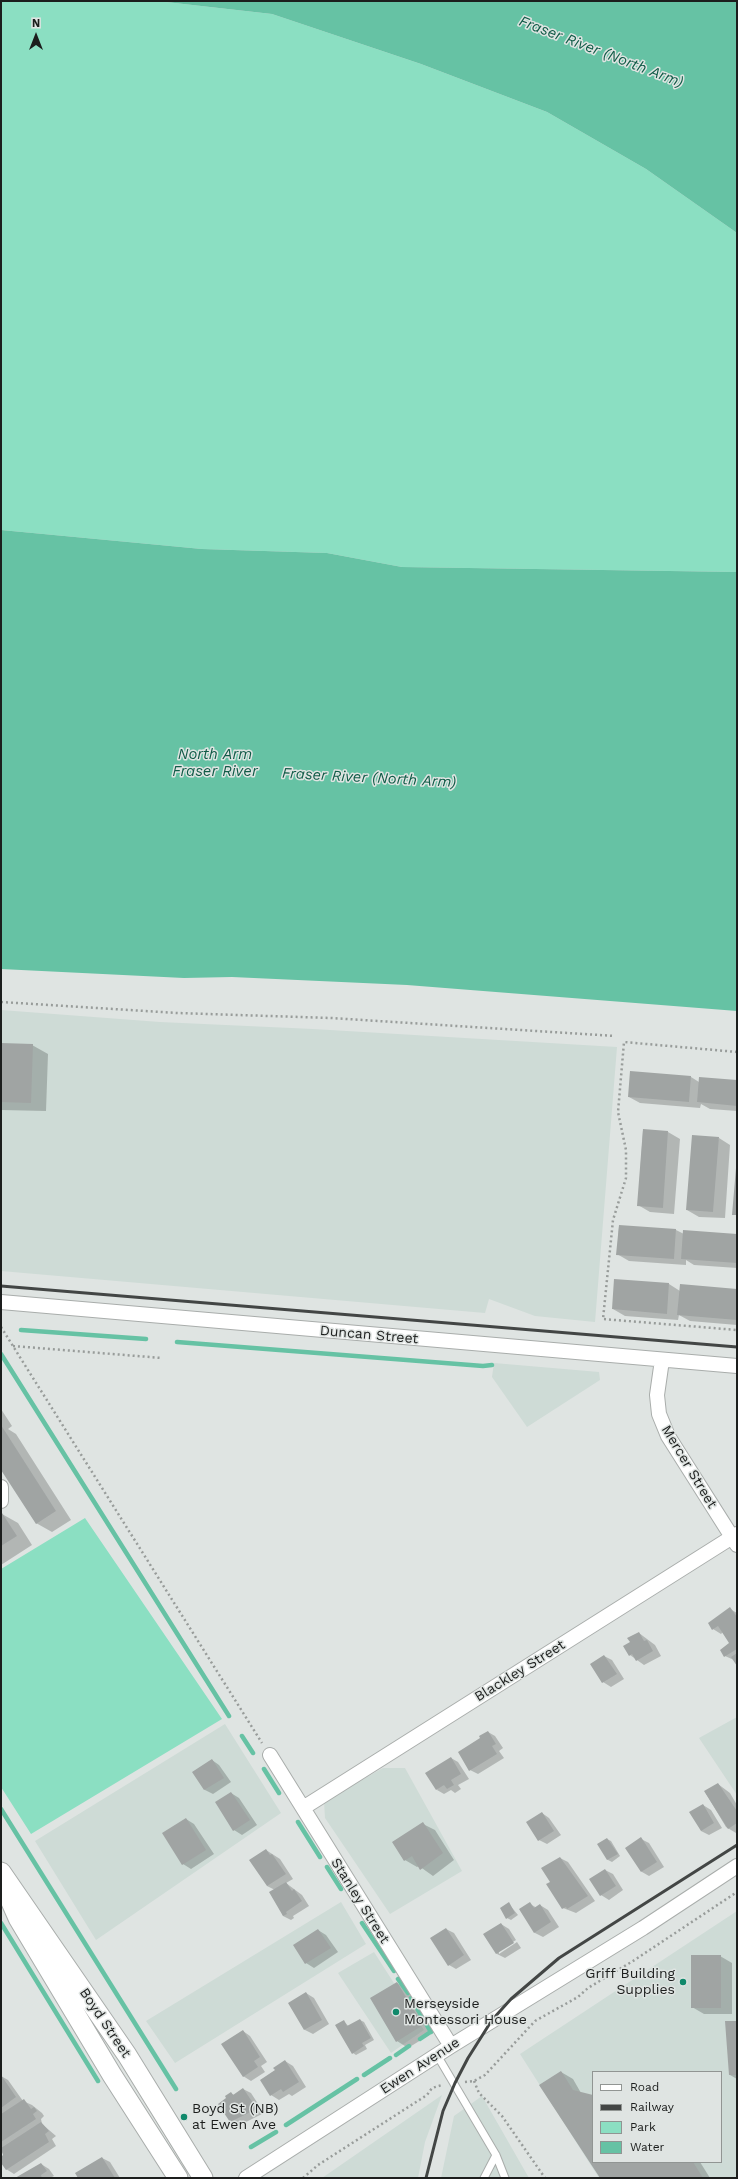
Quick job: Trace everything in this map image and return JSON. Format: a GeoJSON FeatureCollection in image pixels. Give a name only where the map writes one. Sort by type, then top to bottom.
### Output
{"type":"FeatureCollection","features":[{"type":"Feature","properties":{"kind":"main road","name":"Boyd Street"},"geometry":{"type":"LineString","coordinates":[[1,1872],[127,2055],[203,2178]]}},
{"type":"Feature","properties":{"kind":"main road","name":"Boyd Street"},"geometry":{"type":"LineString","coordinates":[[1,1881],[18,1918],[112,2075],[178,2178]]}},
{"type":"Feature","properties":{"kind":"street","name":"Duncan Street"},"geometry":{"type":"LineString","coordinates":[[1,1302],[737,1366]]}},
{"type":"Feature","properties":{"kind":"street","name":"Mercer Street"},"geometry":{"type":"LineString","coordinates":[[662,1360],[657,1395],[659,1414],[668,1436],[735,1539]]}},
{"type":"Feature","properties":{"kind":"street"},"geometry":{"type":"LineString","coordinates":[[1,1487],[1,1501]]}},
{"type":"Feature","properties":{"kind":"street","name":"Blackley Street"},"geometry":{"type":"LineString","coordinates":[[302,1808],[735,1539]]}},
{"type":"Feature","properties":{"kind":"street","name":"Stanley Street"},"geometry":{"type":"LineString","coordinates":[[270,1755],[451,2046]]}},
{"type":"Feature","properties":{"kind":"street","name":"Ewen Avenue"},"geometry":{"type":"LineString","coordinates":[[246,2178],[451,2046],[643,1928],[737,1866]]}},
{"type":"Feature","properties":{"kind":"lane"},"geometry":{"type":"LineString","coordinates":[[437,2055],[496,2155],[505,2178]]}},
{"type":"Feature","properties":{"kind":"lane"},"geometry":{"type":"LineString","coordinates":[[484,2178],[496,2155]]}},
{"type":"Feature","properties":{"kind":"path"},"geometry":{"type":"LineString","coordinates":[[1,1002],[177,1013],[331,1018],[615,1036]]}},
{"type":"Feature","properties":{"kind":"path"},"geometry":{"type":"LineString","coordinates":[[737,1052],[624,1042],[618,1112],[626,1150],[626,1178],[613,1220],[603,1319],[737,1330]]}},
{"type":"Feature","properties":{"kind":"path"},"geometry":{"type":"LineString","coordinates":[[1,1327],[270,1755]]}},
{"type":"Feature","properties":{"kind":"path"},"geometry":{"type":"LineString","coordinates":[[12,1346],[162,1358]]}},
{"type":"Feature","properties":{"kind":"path"},"geometry":{"type":"LineString","coordinates":[[470,2081],[474,2081],[485,2075],[534,2021],[578,1997],[588,1988],[633,1961],[737,1892]]}},
{"type":"Feature","properties":{"kind":"path"},"geometry":{"type":"LineString","coordinates":[[474,2081],[479,2093],[502,2116],[545,2178]]}},
{"type":"Feature","properties":{"kind":"path"},"geometry":{"type":"LineString","coordinates":[[303,2178],[318,2165],[427,2095],[432,2088],[440,2085]]}},
{"type":"Feature","properties":{"kind":"shaded area"},"geometry":{"type":"Polygon","coordinates":[[[1,1010],[160,1022],[313,1029],[617,1047],[595,1322],[535,1316],[489,1299],[485,1313],[1,1271],[1,1010]]]}},
{"type":"Feature","properties":{"kind":"shaded area"},"geometry":{"type":"Polygon","coordinates":[[[494,1363],[599,1372],[600,1380],[527,1427],[492,1377],[494,1363]]]}},
{"type":"Feature","properties":{"kind":"shaded area"},"geometry":{"type":"Polygon","coordinates":[[[737,1717],[737,1795],[699,1738],[737,1717]]]}},
{"type":"Feature","properties":{"kind":"shaded area"},"geometry":{"type":"Polygon","coordinates":[[[225,1724],[281,1813],[96,1940],[35,1841],[225,1724]]]}},
{"type":"Feature","properties":{"kind":"shaded area"},"geometry":{"type":"Polygon","coordinates":[[[383,1768],[405,1768],[462,1871],[390,1914],[325,1818],[324,1801],[383,1768]]]}},
{"type":"Feature","properties":{"kind":"shaded area"},"geometry":{"type":"Polygon","coordinates":[[[341,1902],[366,1944],[175,2063],[146,2021],[341,1902]]]}},
{"type":"Feature","properties":{"kind":"shaded area","name":"Griff Building Supplies"},"geometry":{"type":"Polygon","coordinates":[[[737,1911],[737,2178],[599,2178],[520,2054],[737,1911]]]}},
{"type":"Feature","properties":{"kind":"shaded area"},"geometry":{"type":"Polygon","coordinates":[[[374,1952],[424,2030],[391,2053],[338,1973],[374,1952]]]}},
{"type":"Feature","properties":{"kind":"shaded area"},"geometry":{"type":"Polygon","coordinates":[[[442,2095],[425,2142],[418,2178],[322,2178],[442,2095]]]}},
{"type":"Feature","properties":{"kind":"shaded area"},"geometry":{"type":"Polygon","coordinates":[[[482,2096],[529,2178],[441,2178],[454,2116],[482,2096]]]}},
{"type":"Feature","properties":{"kind":"green space"},"geometry":{"type":"Polygon","coordinates":[[[1,1],[157,1],[272,14],[421,64],[547,112],[646,169],[737,233],[737,572],[402,567],[327,553],[202,549],[1,530],[1,1]]]}},
{"type":"Feature","properties":{"kind":"green space"},"geometry":{"type":"Polygon","coordinates":[[[85,1518],[222,1719],[31,1834],[1,1787],[1,1569],[85,1518]]]}},
{"type":"Feature","properties":{"kind":"water","name":"Fraser River (North Arm)"},"geometry":{"type":"Polygon","coordinates":[[[157,1],[737,1],[737,233],[646,169],[547,112],[421,64],[272,14],[157,1]]]}},
{"type":"Feature","properties":{"kind":"water","name":"North Arm Fraser River"},"geometry":{"type":"Polygon","coordinates":[[[1,530],[202,549],[327,553],[402,567],[737,572],[737,1011],[407,985],[232,977],[184,978],[1,969],[1,530]]]}},
{"type":"Feature","properties":{"kind":"building"},"geometry":{"type":"Polygon","coordinates":[[[1,1043],[33,1044],[31,1103],[1,1102],[1,1043]]]}},
{"type":"Feature","properties":{"kind":"building"},"geometry":{"type":"Polygon","coordinates":[[[630,1071],[691,1076],[689,1102],[628,1097],[630,1071]]]}},
{"type":"Feature","properties":{"kind":"building"},"geometry":{"type":"Polygon","coordinates":[[[699,1077],[737,1080],[737,1106],[697,1102],[699,1077]]]}},
{"type":"Feature","properties":{"kind":"building"},"geometry":{"type":"Polygon","coordinates":[[[643,1129],[668,1131],[663,1208],[637,1206],[643,1129]]]}},
{"type":"Feature","properties":{"kind":"building"},"geometry":{"type":"Polygon","coordinates":[[[692,1135],[719,1137],[713,1212],[686,1210],[692,1135]]]}},
{"type":"Feature","properties":{"kind":"building"},"geometry":{"type":"Polygon","coordinates":[[[736,1168],[737,1215],[732,1215],[736,1168]]]}},
{"type":"Feature","properties":{"kind":"building"},"geometry":{"type":"Polygon","coordinates":[[[619,1225],[676,1229],[674,1259],[616,1255],[619,1225]]]}},
{"type":"Feature","properties":{"kind":"building"},"geometry":{"type":"Polygon","coordinates":[[[683,1230],[737,1234],[737,1263],[681,1259],[683,1230]]]}},
{"type":"Feature","properties":{"kind":"building"},"geometry":{"type":"Polygon","coordinates":[[[614,1279],[669,1283],[667,1314],[612,1309],[614,1279]]]}},
{"type":"Feature","properties":{"kind":"building"},"geometry":{"type":"Polygon","coordinates":[[[680,1284],[737,1289],[737,1320],[677,1315],[680,1284]]]}},
{"type":"Feature","properties":{"kind":"building"},"geometry":{"type":"Polygon","coordinates":[[[1,1425],[56,1511],[36,1524],[1,1470],[1,1425]]]}},
{"type":"Feature","properties":{"kind":"building"},"geometry":{"type":"Polygon","coordinates":[[[2,1513],[17,1536],[1,1546],[1,1514],[2,1513]]]}},
{"type":"Feature","properties":{"kind":"building"},"geometry":{"type":"Polygon","coordinates":[[[730,1607],[737,1617],[737,1649],[724,1657],[720,1650],[729,1643],[718,1626],[712,1630],[708,1623],[730,1607]]]}},
{"type":"Feature","properties":{"kind":"building"},"geometry":{"type":"Polygon","coordinates":[[[639,1632],[644,1641],[647,1640],[653,1651],[636,1661],[632,1654],[629,1656],[623,1646],[630,1642],[627,1638],[639,1632]]]}},
{"type":"Feature","properties":{"kind":"building"},"geometry":{"type":"Polygon","coordinates":[[[737,1653],[737,1666],[731,1657],[737,1653]]]}},
{"type":"Feature","properties":{"kind":"building"},"geometry":{"type":"Polygon","coordinates":[[[604,1655],[617,1674],[602,1683],[590,1664],[604,1655]]]}},
{"type":"Feature","properties":{"kind":"building"},"geometry":{"type":"Polygon","coordinates":[[[488,1731],[496,1744],[492,1746],[497,1754],[469,1771],[458,1752],[488,1731]]]}},
{"type":"Feature","properties":{"kind":"building"},"geometry":{"type":"Polygon","coordinates":[[[451,1757],[461,1774],[451,1780],[454,1785],[447,1789],[444,1785],[436,1790],[425,1773],[451,1757]]]}},
{"type":"Feature","properties":{"kind":"building"},"geometry":{"type":"Polygon","coordinates":[[[212,1759],[224,1778],[204,1790],[192,1772],[212,1759]]]}},
{"type":"Feature","properties":{"kind":"building"},"geometry":{"type":"Polygon","coordinates":[[[718,1783],[737,1811],[737,1823],[728,1829],[704,1791],[718,1783]]]}},
{"type":"Feature","properties":{"kind":"building"},"geometry":{"type":"Polygon","coordinates":[[[231,1792],[250,1820],[233,1831],[215,1802],[231,1792]]]}},
{"type":"Feature","properties":{"kind":"building"},"geometry":{"type":"Polygon","coordinates":[[[703,1804],[714,1823],[701,1831],[689,1812],[703,1804]]]}},
{"type":"Feature","properties":{"kind":"building"},"geometry":{"type":"Polygon","coordinates":[[[542,1812],[554,1831],[538,1841],[526,1822],[542,1812]]]}},
{"type":"Feature","properties":{"kind":"building"},"geometry":{"type":"Polygon","coordinates":[[[186,1818],[206,1850],[182,1865],[162,1833],[186,1818]]]}},
{"type":"Feature","properties":{"kind":"building"},"geometry":{"type":"Polygon","coordinates":[[[423,1822],[443,1853],[420,1870],[412,1856],[404,1861],[392,1842],[423,1822]]]}},
{"type":"Feature","properties":{"kind":"building"},"geometry":{"type":"Polygon","coordinates":[[[641,1837],[657,1862],[641,1872],[625,1848],[641,1837]]]}},
{"type":"Feature","properties":{"kind":"building"},"geometry":{"type":"Polygon","coordinates":[[[607,1838],[618,1854],[607,1860],[597,1844],[607,1838]]]}},
{"type":"Feature","properties":{"kind":"building"},"geometry":{"type":"Polygon","coordinates":[[[266,1849],[270,1855],[272,1854],[286,1874],[267,1886],[249,1860],[266,1849]]]}},
{"type":"Feature","properties":{"kind":"building"},"geometry":{"type":"Polygon","coordinates":[[[560,1857],[588,1896],[567,1909],[566,1907],[562,1909],[546,1884],[550,1882],[541,1868],[560,1857]]]}},
{"type":"Feature","properties":{"kind":"building"},"geometry":{"type":"Polygon","coordinates":[[[605,1869],[616,1886],[600,1896],[589,1879],[605,1869]]]}},
{"type":"Feature","properties":{"kind":"building"},"geometry":{"type":"Polygon","coordinates":[[[286,1882],[292,1891],[294,1889],[302,1901],[286,1912],[287,1914],[283,1916],[269,1892],[286,1882]]]}},
{"type":"Feature","properties":{"kind":"building"},"geometry":{"type":"Polygon","coordinates":[[[509,1902],[515,1913],[506,1919],[500,1908],[509,1902]]]}},
{"type":"Feature","properties":{"kind":"building"},"geometry":{"type":"Polygon","coordinates":[[[530,1902],[534,1908],[540,1904],[551,1922],[534,1933],[519,1909],[530,1902]]]}},
{"type":"Feature","properties":{"kind":"building"},"geometry":{"type":"Polygon","coordinates":[[[501,1923],[514,1943],[496,1954],[483,1934],[501,1923]]]}},
{"type":"Feature","properties":{"kind":"building"},"geometry":{"type":"Polygon","coordinates":[[[446,1928],[464,1955],[448,1966],[430,1938],[446,1928]]]}},
{"type":"Feature","properties":{"kind":"building"},"geometry":{"type":"Polygon","coordinates":[[[318,1929],[331,1948],[305,1964],[293,1945],[318,1929]]]}},
{"type":"Feature","properties":{"kind":"building"},"geometry":{"type":"Polygon","coordinates":[[[691,1955],[721,1955],[721,2008],[691,2008],[691,1955]]]}},
{"type":"Feature","properties":{"kind":"building","name":"Merseyside Montessori House"},"geometry":{"type":"Polygon","coordinates":[[[397,1982],[423,2025],[396,2042],[370,1998],[397,1982]]]}},
{"type":"Feature","properties":{"kind":"building"},"geometry":{"type":"Polygon","coordinates":[[[306,1992],[322,2020],[304,2030],[288,2003],[306,1992]]]}},
{"type":"Feature","properties":{"kind":"building"},"geometry":{"type":"Polygon","coordinates":[[[360,2019],[371,2038],[362,2043],[364,2046],[352,2054],[335,2025],[344,2020],[347,2026],[360,2019]]]}},
{"type":"Feature","properties":{"kind":"building"},"geometry":{"type":"Polygon","coordinates":[[[725,2021],[737,2021],[737,2075],[729,2075],[725,2021]]]}},
{"type":"Feature","properties":{"kind":"building"},"geometry":{"type":"Polygon","coordinates":[[[243,2030],[260,2057],[254,2061],[258,2067],[243,2077],[221,2044],[243,2030]]]}},
{"type":"Feature","properties":{"kind":"building"},"geometry":{"type":"Polygon","coordinates":[[[285,2060],[299,2082],[283,2092],[281,2089],[270,2096],[260,2080],[275,2070],[273,2068],[285,2060]]]}},
{"type":"Feature","properties":{"kind":"building"},"geometry":{"type":"Polygon","coordinates":[[[561,2071],[573,2090],[592,2095],[592,2163],[694,2163],[703,2178],[600,2178],[539,2085],[561,2071]]]}},
{"type":"Feature","properties":{"kind":"building"},"geometry":{"type":"Polygon","coordinates":[[[1,2075],[16,2097],[1,2108],[1,2075]]]}},
{"type":"Feature","properties":{"kind":"building"},"geometry":{"type":"Polygon","coordinates":[[[243,2088],[257,2109],[230,2122],[218,2104],[231,2092],[233,2095],[243,2088]]]}},
{"type":"Feature","properties":{"kind":"building"},"geometry":{"type":"Polygon","coordinates":[[[24,2099],[31,2109],[34,2107],[37,2111],[33,2114],[36,2119],[1,2142],[1,2114],[24,2099]]]}},
{"type":"Feature","properties":{"kind":"building"},"geometry":{"type":"Polygon","coordinates":[[[41,2122],[49,2131],[45,2134],[49,2142],[6,2170],[1,2163],[1,2157],[3,2155],[1,2148],[41,2122]]]}},
{"type":"Feature","properties":{"kind":"building"},"geometry":{"type":"Polygon","coordinates":[[[102,2157],[115,2178],[78,2178],[75,2173],[102,2157]]]}},
{"type":"Feature","properties":{"kind":"building"},"geometry":{"type":"Polygon","coordinates":[[[41,2163],[47,2171],[41,2175],[42,2178],[15,2178],[41,2163]]]}},
{"type":"Feature","properties":{"kind":"waterway"},"geometry":{"type":"LineString","coordinates":[[21,1330],[146,1339]]}},
{"type":"Feature","properties":{"kind":"waterway"},"geometry":{"type":"LineString","coordinates":[[177,1342],[483,1366],[492,1365]]}},
{"type":"Feature","properties":{"kind":"waterway"},"geometry":{"type":"LineString","coordinates":[[1,1354],[229,1716]]}},
{"type":"Feature","properties":{"kind":"waterway"},"geometry":{"type":"LineString","coordinates":[[242,1736],[253,1753]]}},
{"type":"Feature","properties":{"kind":"waterway"},"geometry":{"type":"LineString","coordinates":[[264,1769],[279,1793]]}},
{"type":"Feature","properties":{"kind":"waterway"},"geometry":{"type":"LineString","coordinates":[[1,1809],[176,2089]]}},
{"type":"Feature","properties":{"kind":"waterway"},"geometry":{"type":"LineString","coordinates":[[298,1822],[320,1857]]}},
{"type":"Feature","properties":{"kind":"waterway"},"geometry":{"type":"LineString","coordinates":[[327,1867],[341,1889]]}},
{"type":"Feature","properties":{"kind":"waterway"},"geometry":{"type":"LineString","coordinates":[[1,1923],[98,2081]]}},
{"type":"Feature","properties":{"kind":"waterway"},"geometry":{"type":"LineString","coordinates":[[362,1923],[394,1971]]}},
{"type":"Feature","properties":{"kind":"waterway"},"geometry":{"type":"LineString","coordinates":[[398,1979],[408,1993]]}},
{"type":"Feature","properties":{"kind":"waterway"},"geometry":{"type":"LineString","coordinates":[[411,1998],[431,2032]]}},
{"type":"Feature","properties":{"kind":"waterway"},"geometry":{"type":"LineString","coordinates":[[420,2039],[432,2031]]}},
{"type":"Feature","properties":{"kind":"waterway"},"geometry":{"type":"LineString","coordinates":[[396,2055],[409,2046]]}},
{"type":"Feature","properties":{"kind":"waterway"},"geometry":{"type":"LineString","coordinates":[[364,2075],[390,2058]]}},
{"type":"Feature","properties":{"kind":"waterway"},"geometry":{"type":"LineString","coordinates":[[286,2125],[357,2079]]}},
{"type":"Feature","properties":{"kind":"waterway"},"geometry":{"type":"LineString","coordinates":[[251,2147],[276,2132]]}},
{"type":"Feature","properties":{"kind":"railway"},"geometry":{"type":"LineString","coordinates":[[1,1286],[737,1347]]}},
{"type":"Feature","properties":{"kind":"railway"},"geometry":{"type":"LineString","coordinates":[[426,2178],[443,2111],[455,2083],[468,2058],[492,2020],[511,1999],[559,1958],[737,1845]]}},
{"type":"Feature","properties":{"kind":"place","name":"Griff Building Supplies"},"geometry":{"type":"Point","coordinates":[683,1982]}},
{"type":"Feature","properties":{"kind":"place","name":"Merseyside Montessori House"},"geometry":{"type":"Point","coordinates":[396,2012]}},
{"type":"Feature","properties":{"kind":"place","name":"Boyd St (NB) at Ewen Ave"},"geometry":{"type":"Point","coordinates":[184,2117]}}]}
